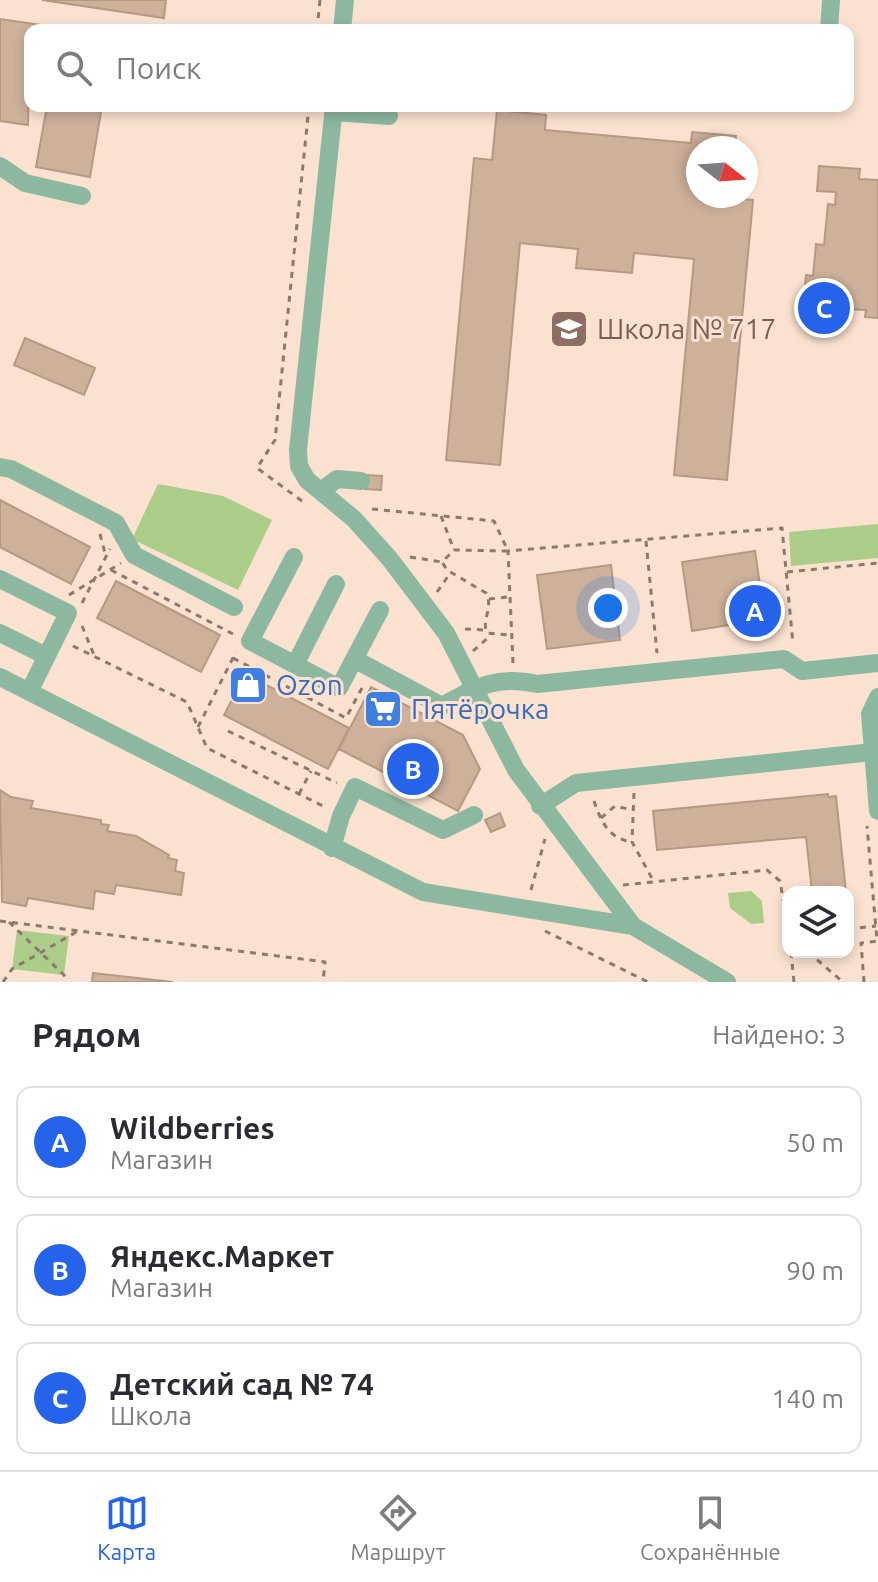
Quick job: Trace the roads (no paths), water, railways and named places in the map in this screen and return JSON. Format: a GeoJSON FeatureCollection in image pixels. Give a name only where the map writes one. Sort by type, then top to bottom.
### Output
{"type":"FeatureCollection","features":[{"type":"Feature","properties":{"kind":"street"},"geometry":{"type":"LineString","coordinates":[[343,24],[345,0]]}},
{"type":"Feature","properties":{"kind":"street"},"geometry":{"type":"LineString","coordinates":[[822,24],[831,1]]}},
{"type":"Feature","properties":{"kind":"street"},"geometry":{"type":"LineString","coordinates":[[334,112],[298,450],[299,466],[307,480],[354,519],[389,558],[446,633],[477,687],[516,770],[633,926],[727,982]]}},
{"type":"Feature","properties":{"kind":"street"},"geometry":{"type":"LineString","coordinates":[[358,112],[389,116]]}},
{"type":"Feature","properties":{"kind":"street"},"geometry":{"type":"LineString","coordinates":[[0,166],[25,183],[82,196]]}},
{"type":"Feature","properties":{"kind":"street"},"geometry":{"type":"LineString","coordinates":[[0,467],[11,469],[116,523],[134,555],[234,607]]}},
{"type":"Feature","properties":{"kind":"street"},"geometry":{"type":"LineString","coordinates":[[321,491],[337,479],[361,481]]}},
{"type":"Feature","properties":{"kind":"street"},"geometry":{"type":"LineString","coordinates":[[294,557],[246,642],[339,688],[380,610]]}},
{"type":"Feature","properties":{"kind":"street"},"geometry":{"type":"LineString","coordinates":[[0,579],[65,612],[29,692]]}},
{"type":"Feature","properties":{"kind":"street"},"geometry":{"type":"LineString","coordinates":[[295,665],[336,584]]}},
{"type":"Feature","properties":{"kind":"street"},"geometry":{"type":"LineString","coordinates":[[0,633],[46,656]]}},
{"type":"Feature","properties":{"kind":"street"},"geometry":{"type":"LineString","coordinates":[[354,659],[442,706],[477,687],[512,679],[537,684],[784,659],[802,671],[878,663]]}},
{"type":"Feature","properties":{"kind":"street"},"geometry":{"type":"LineString","coordinates":[[0,677],[423,892],[633,926]]}},
{"type":"Feature","properties":{"kind":"street"},"geometry":{"type":"LineString","coordinates":[[872,816],[875,731],[870,714],[878,697]]}},
{"type":"Feature","properties":{"kind":"street"},"geometry":{"type":"LineString","coordinates":[[540,806],[576,783],[873,752]]}},
{"type":"Feature","properties":{"kind":"street"},"geometry":{"type":"LineString","coordinates":[[332,848],[341,816],[355,787],[443,830],[474,815]]}},
{"type":"Feature","properties":{"kind":"place","name":"Детский сад № 74"},"geometry":{"type":"Point","coordinates":[824,308]}},
{"type":"Feature","properties":{"kind":"place","name":"Школа № 717"},"geometry":{"type":"Point","coordinates":[569,329]}},
{"type":"Feature","properties":{"kind":"place","name":"Wildberries"},"geometry":{"type":"Point","coordinates":[755,611]}},
{"type":"Feature","properties":{"kind":"place","name":"Ozon"},"geometry":{"type":"Point","coordinates":[248,685]}},
{"type":"Feature","properties":{"kind":"place","name":"Пятёрочка"},"geometry":{"type":"Point","coordinates":[383,709]}},
{"type":"Feature","properties":{"kind":"place","name":"Яндекс.Маркет"},"geometry":{"type":"Point","coordinates":[413,769]}}]}
